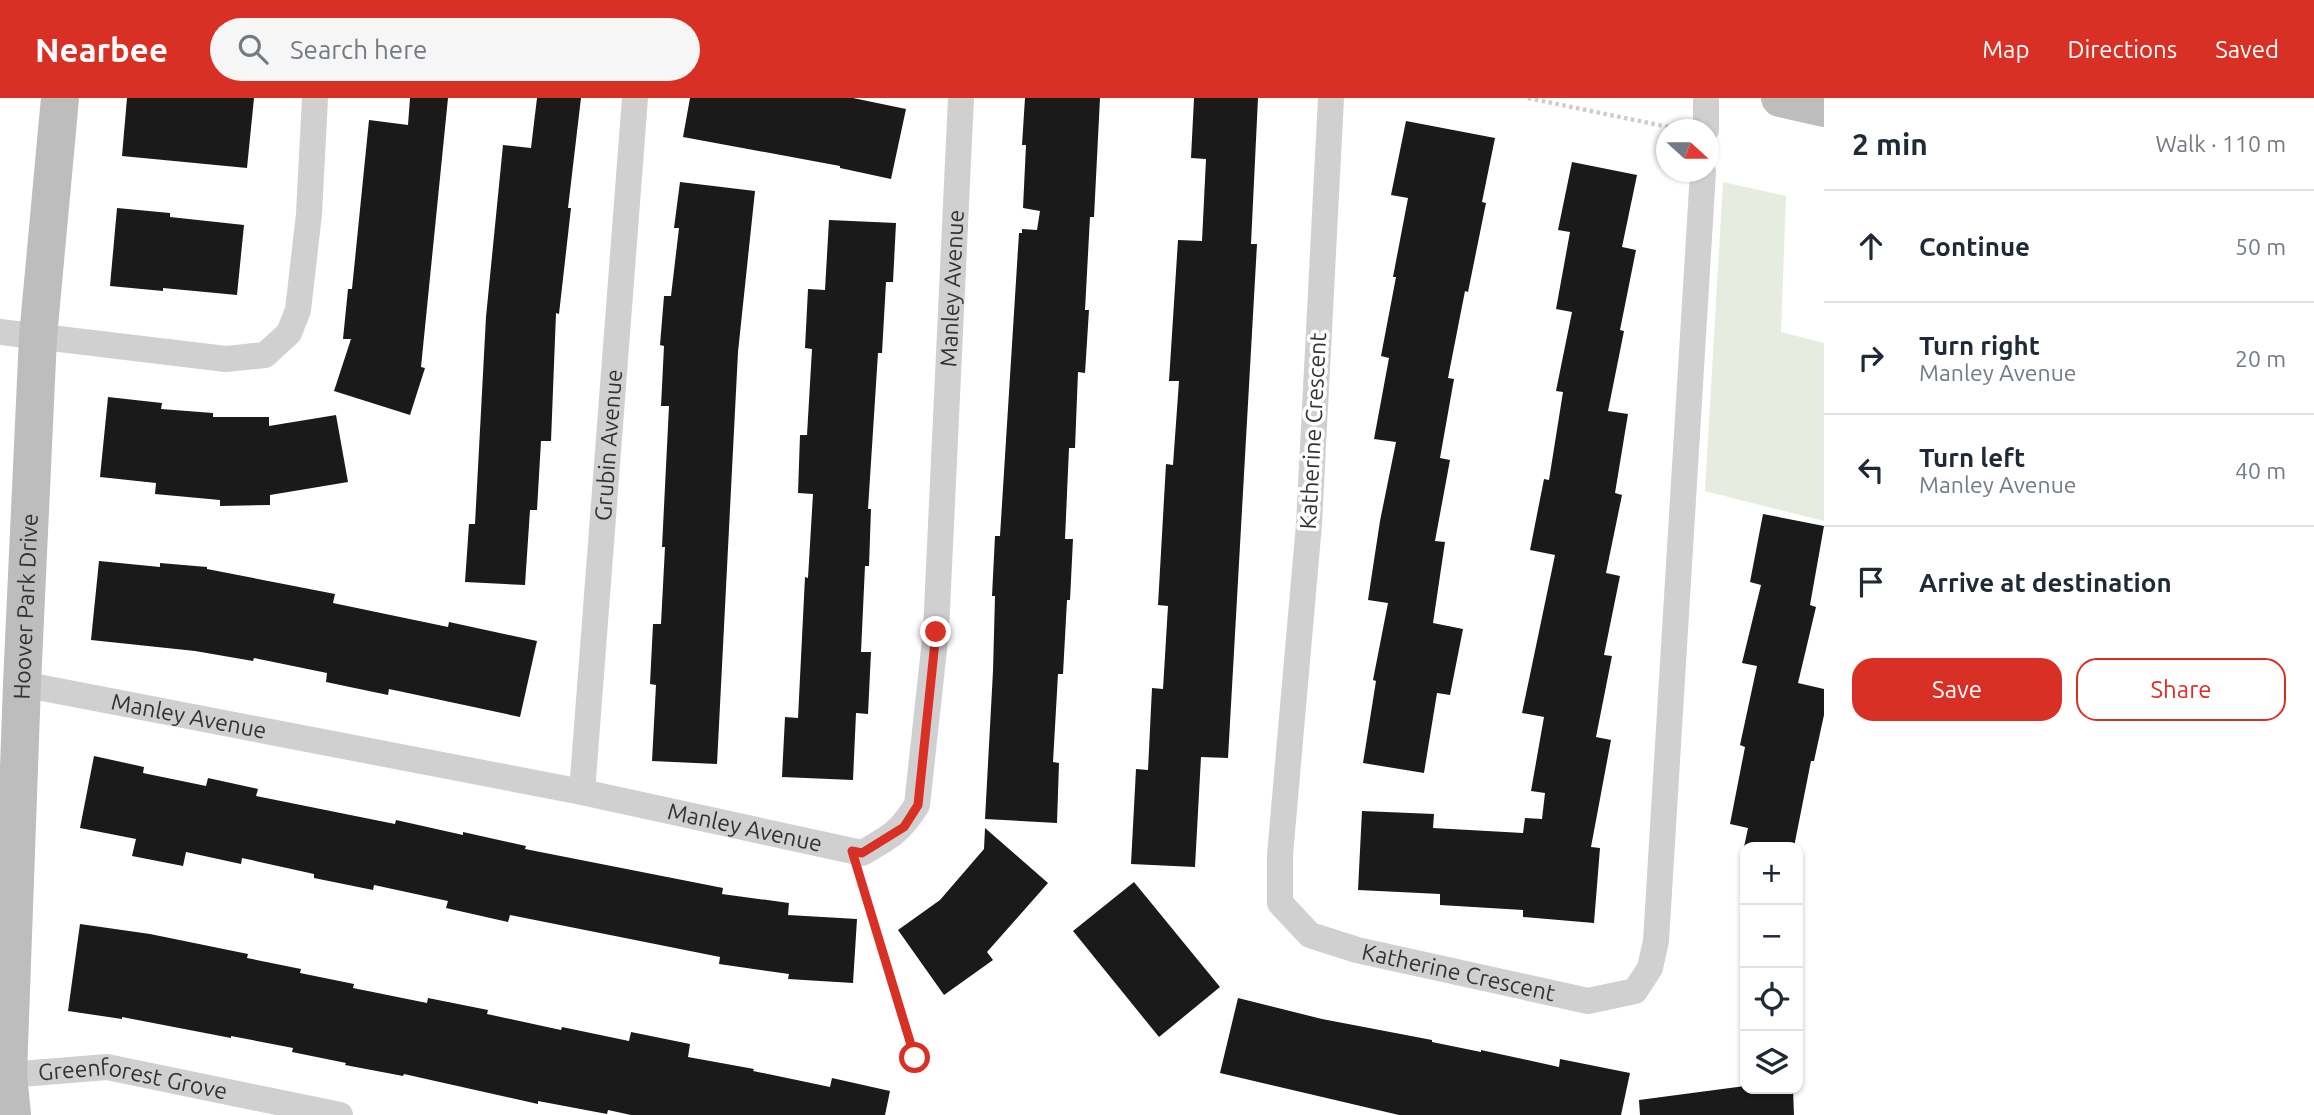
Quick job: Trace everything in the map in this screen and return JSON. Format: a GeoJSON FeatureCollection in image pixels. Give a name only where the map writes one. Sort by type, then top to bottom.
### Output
{"type":"FeatureCollection","features":[{"type":"Feature","properties":{"kind":"street","name":"Hoover Park Drive"},"geometry":{"type":"LineString","coordinates":[[12,1115],[8,1075],[11,684],[60,98]]}},
{"type":"Feature","properties":{"kind":"street"},"geometry":{"type":"LineString","coordinates":[[0,332],[226,359],[265,355],[289,333],[299,310],[309,214],[315,98]]}},
{"type":"Feature","properties":{"kind":"street","name":"Grubin Avenue"},"geometry":{"type":"LineString","coordinates":[[582,792],[635,98]]}},
{"type":"Feature","properties":{"kind":"street","name":"Manley Avenue"},"geometry":{"type":"LineString","coordinates":[[11,684],[582,792],[862,853],[904,827],[918,805],[936,632],[961,98]]}},
{"type":"Feature","properties":{"kind":"street","name":"Katherine Crescent"},"geometry":{"type":"LineString","coordinates":[[1331,98],[1309,524],[1280,855],[1280,903],[1310,935],[1357,950],[1588,1000],[1635,991],[1650,968],[1656,941],[1702,182]]}},
{"type":"Feature","properties":{"kind":"street"},"geometry":{"type":"LineString","coordinates":[[1706,98],[1706,119]]}},
{"type":"Feature","properties":{"kind":"street"},"geometry":{"type":"LineString","coordinates":[[1780,98],[1824,108]]}},
{"type":"Feature","properties":{"kind":"street","name":"Greenforest Grove"},"geometry":{"type":"LineString","coordinates":[[8,1075],[107,1067],[340,1115]]}},
{"type":"Feature","properties":{"kind":"path"},"geometry":{"type":"LineString","coordinates":[[1528,98],[1656,125]]}},
{"type":"Feature","properties":{"kind":"path"},"geometry":{"type":"LineString","coordinates":[[852,851],[915,1058]]}},
{"type":"Feature","properties":{"kind":"shaded area"},"geometry":{"type":"Polygon","coordinates":[[[1723,182],[1786,196],[1781,332],[1824,343],[1824,521],[1705,491],[1723,182]]]}},
{"type":"Feature","properties":{"kind":"building"},"geometry":{"type":"Polygon","coordinates":[[[127,98],[254,98],[247,168],[122,156],[127,98]]]}},
{"type":"Feature","properties":{"kind":"building"},"geometry":{"type":"Polygon","coordinates":[[[410,98],[448,98],[421,367],[425,368],[410,415],[334,391],[351,339],[343,339],[348,289],[352,289],[369,120],[408,125],[410,98]]]}},
{"type":"Feature","properties":{"kind":"building"},"geometry":{"type":"Polygon","coordinates":[[[537,98],[581,98],[559,314],[556,313],[551,441],[541,441],[537,510],[530,510],[525,585],[465,582],[469,524],[475,524],[486,317],[503,145],[531,148],[537,98]]]}},
{"type":"Feature","properties":{"kind":"building"},"geometry":{"type":"Polygon","coordinates":[[[690,98],[853,98],[906,109],[891,179],[840,166],[683,137],[690,98]]]}},
{"type":"Feature","properties":{"kind":"building"},"geometry":{"type":"Polygon","coordinates":[[[1025,98],[1100,98],[1094,217],[1090,217],[1085,373],[1078,372],[1075,448],[1069,448],[1065,539],[1073,539],[1063,674],[1058,674],[1053,762],[1059,763],[1057,823],[985,819],[993,671],[995,596],[992,596],[995,536],[1000,536],[1019,233],[1022,233],[1022,229],[1037,230],[1040,211],[1023,208],[1026,145],[1022,145],[1025,98]]]}},
{"type":"Feature","properties":{"kind":"building"},"geometry":{"type":"Polygon","coordinates":[[[1194,98],[1258,98],[1251,244],[1257,244],[1228,758],[1201,757],[1195,867],[1131,864],[1136,769],[1148,770],[1152,688],[1163,689],[1168,606],[1158,605],[1166,464],[1173,465],[1179,381],[1169,381],[1178,240],[1202,241],[1206,159],[1191,158],[1194,98]]]}},
{"type":"Feature","properties":{"kind":"building"},"geometry":{"type":"Polygon","coordinates":[[[1406,121],[1495,138],[1482,202],[1486,203],[1448,378],[1454,379],[1440,458],[1450,460],[1435,541],[1445,542],[1433,623],[1463,629],[1450,695],[1437,693],[1424,773],[1363,763],[1376,681],[1373,680],[1388,603],[1368,600],[1396,442],[1374,439],[1389,358],[1381,356],[1408,198],[1391,195],[1406,121]]]}},
{"type":"Feature","properties":{"kind":"building"},"geometry":{"type":"Polygon","coordinates":[[[1572,162],[1637,175],[1622,247],[1636,250],[1608,411],[1628,414],[1615,493],[1622,495],[1606,573],[1620,576],[1604,655],[1612,656],[1596,737],[1611,740],[1591,847],[1600,848],[1594,923],[1523,917],[1523,910],[1440,905],[1440,894],[1358,890],[1362,811],[1434,814],[1433,828],[1523,833],[1525,818],[1542,819],[1545,793],[1531,791],[1544,717],[1522,713],[1555,555],[1530,550],[1544,479],[1549,480],[1563,392],[1556,391],[1572,312],[1556,309],[1570,232],[1558,230],[1572,162]]]}},
{"type":"Feature","properties":{"kind":"building"},"geometry":{"type":"Polygon","coordinates":[[[680,182],[755,191],[738,352],[717,764],[652,761],[656,685],[650,684],[653,624],[661,624],[669,406],[661,406],[664,346],[660,345],[664,296],[671,296],[679,228],[674,228],[680,182]]]}},
{"type":"Feature","properties":{"kind":"building"},"geometry":{"type":"Polygon","coordinates":[[[117,208],[244,225],[237,295],[110,286],[117,208]]]}},
{"type":"Feature","properties":{"kind":"building"},"geometry":{"type":"Polygon","coordinates":[[[829,220],[896,223],[893,282],[886,282],[882,353],[878,353],[868,509],[871,509],[869,566],[865,566],[861,652],[871,652],[868,714],[856,713],[853,780],[782,777],[785,717],[798,718],[805,577],[808,578],[813,494],[798,493],[800,435],[807,435],[812,349],[805,348],[808,289],[825,290],[829,220]]]}},
{"type":"Feature","properties":{"kind":"building"},"geometry":{"type":"Polygon","coordinates":[[[108,397],[162,403],[161,409],[213,413],[213,417],[269,417],[269,426],[336,415],[348,482],[270,495],[270,505],[220,506],[220,500],[155,494],[156,483],[100,477],[108,397]]]}},
{"type":"Feature","properties":{"kind":"building"},"geometry":{"type":"Polygon","coordinates":[[[1763,514],[1824,526],[1810,605],[1816,607],[1798,683],[1824,689],[1824,715],[1814,761],[1811,761],[1795,842],[1745,842],[1748,828],[1730,824],[1745,747],[1740,745],[1757,666],[1742,663],[1761,585],[1750,582],[1763,514]]]}},
{"type":"Feature","properties":{"kind":"building"},"geometry":{"type":"Polygon","coordinates":[[[99,561],[160,567],[160,563],[207,567],[335,594],[333,603],[448,627],[449,622],[537,641],[520,717],[389,689],[388,695],[326,682],[327,673],[254,658],[253,661],[195,651],[91,640],[99,561]]]}},
{"type":"Feature","properties":{"kind":"building"},"geometry":{"type":"Polygon","coordinates":[[[94,756],[144,767],[143,773],[206,786],[208,778],[258,789],[256,796],[395,824],[396,820],[463,835],[463,832],[526,846],[525,849],[723,888],[722,894],[789,903],[788,915],[857,919],[853,983],[788,979],[789,974],[719,964],[720,957],[510,915],[508,922],[446,908],[448,901],[374,885],[373,890],[314,878],[314,874],[242,858],[241,864],[186,852],[183,866],[132,856],[136,839],[80,828],[94,756]]]}},
{"type":"Feature","properties":{"kind":"building"},"geometry":{"type":"Polygon","coordinates":[[[985,828],[1048,883],[987,952],[993,960],[944,995],[898,930],[940,900],[984,849],[985,828]]]}},
{"type":"Feature","properties":{"kind":"building"},"geometry":{"type":"Polygon","coordinates":[[[1134,882],[1220,987],[1159,1037],[1073,931],[1134,882]]]}},
{"type":"Feature","properties":{"kind":"building"},"geometry":{"type":"Polygon","coordinates":[[[80,924],[150,934],[248,954],[247,958],[301,969],[300,973],[354,984],[353,988],[427,1003],[428,998],[488,1010],[487,1014],[561,1030],[562,1027],[629,1041],[631,1032],[690,1044],[688,1057],[830,1087],[832,1078],[890,1091],[885,1115],[631,1115],[608,1110],[607,1114],[538,1101],[538,1104],[404,1074],[403,1076],[345,1065],[346,1063],[292,1052],[293,1048],[231,1036],[122,1017],[68,1011],[80,924]]]}},
{"type":"Feature","properties":{"kind":"building"},"geometry":{"type":"Polygon","coordinates":[[[1238,998],[1322,1019],[1559,1067],[1560,1059],[1630,1073],[1621,1115],[1399,1115],[1220,1073],[1238,998]]]}},
{"type":"Feature","properties":{"kind":"building"},"geometry":{"type":"Polygon","coordinates":[[[1740,1087],[1740,1094],[1793,1094],[1794,1115],[1640,1115],[1639,1100],[1740,1087]]]}},
{"type":"Feature","properties":{"kind":"route"},"geometry":{"type":"LineString","coordinates":[[915,1058],[852,851],[862,853],[904,827],[918,805],[936,632]]}}]}
